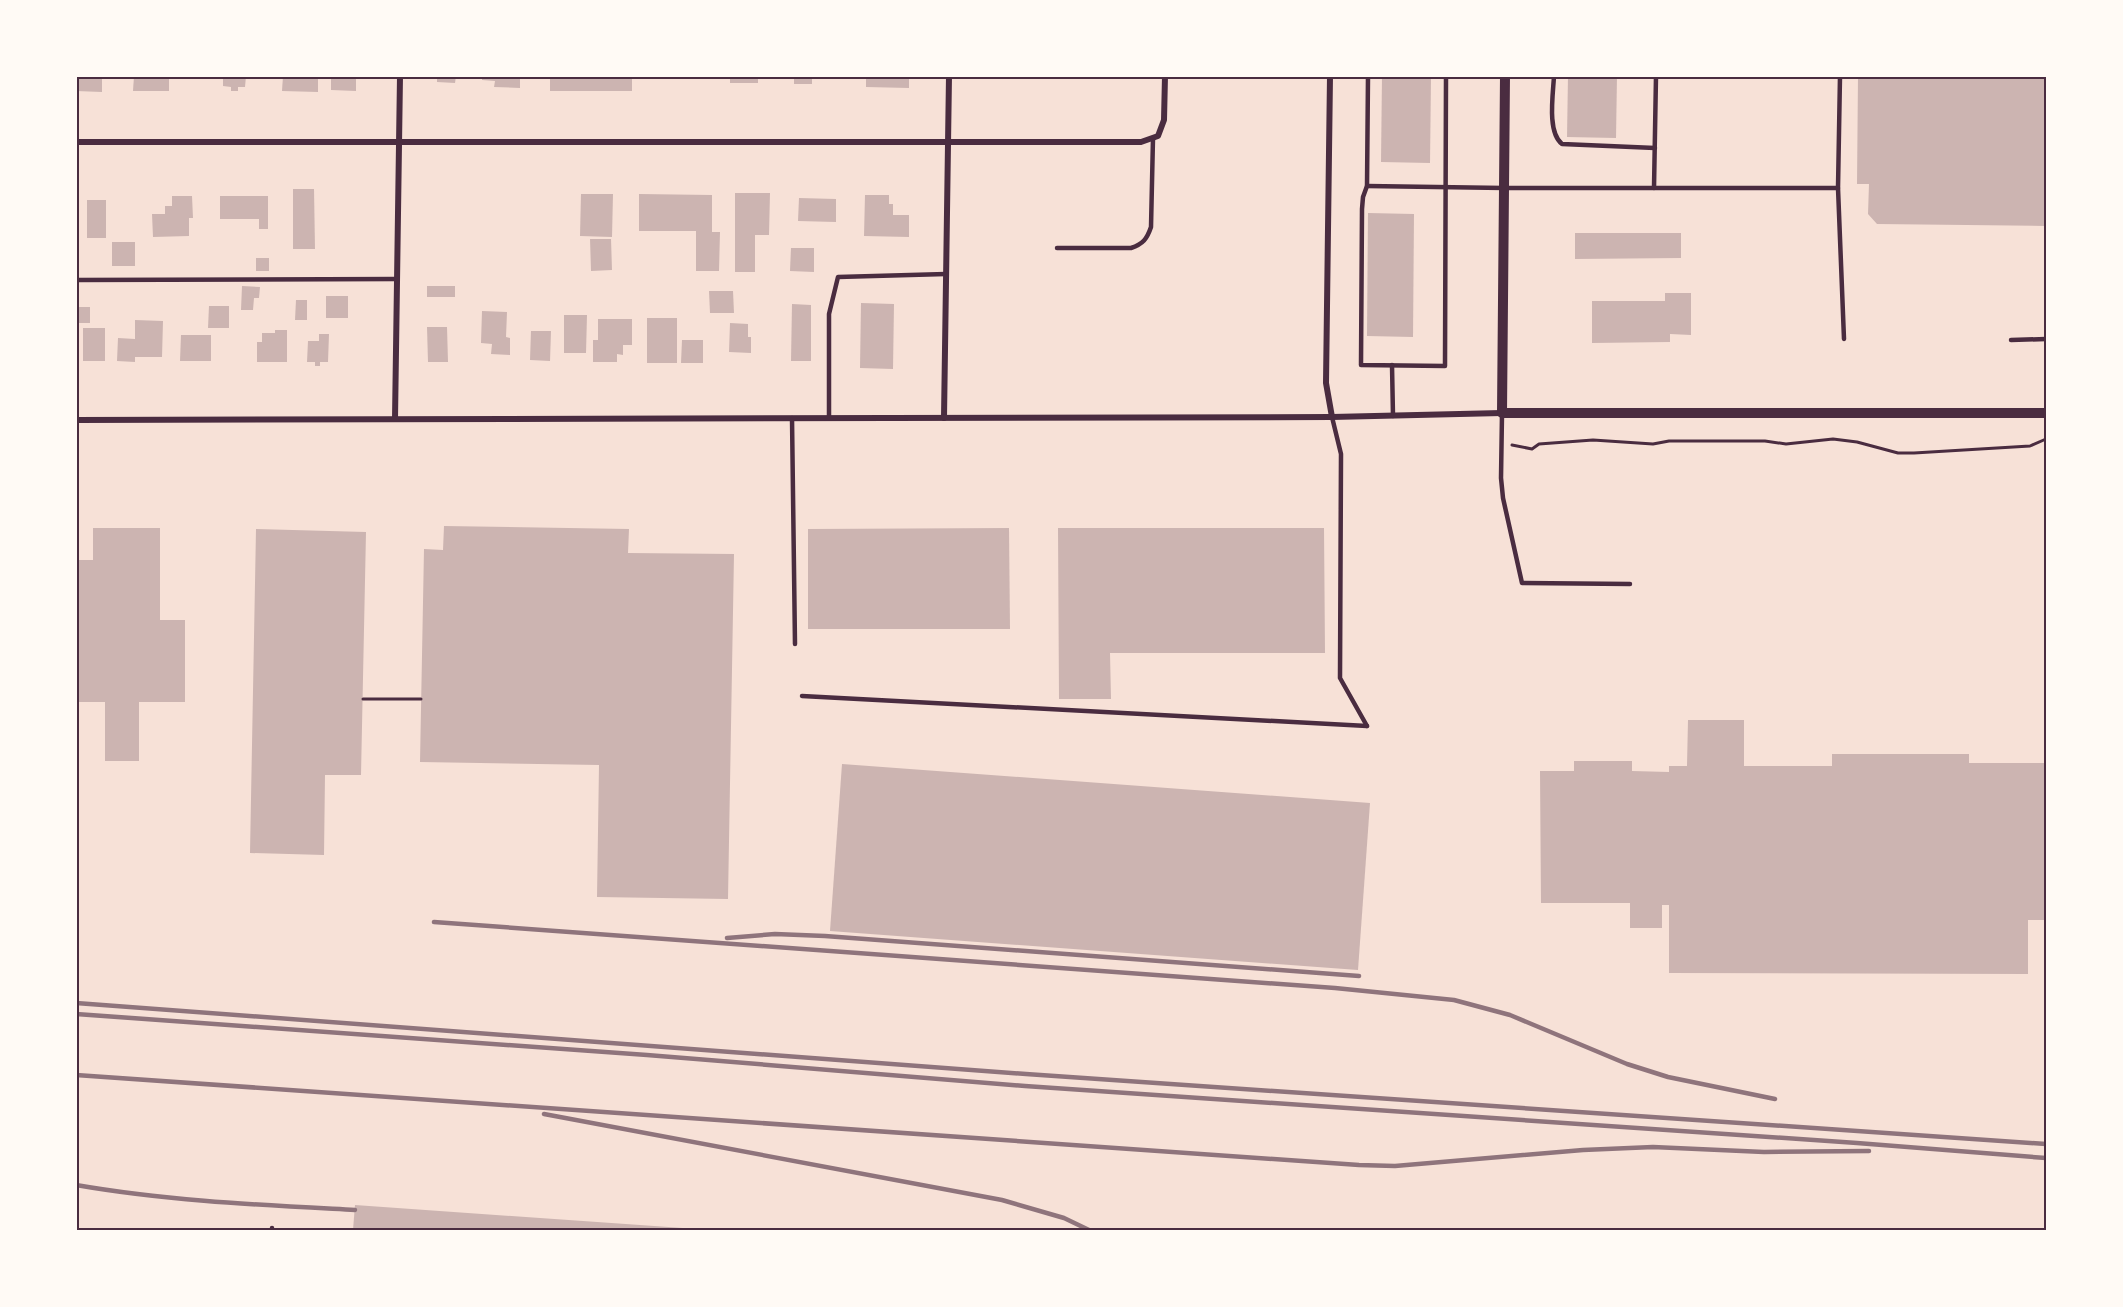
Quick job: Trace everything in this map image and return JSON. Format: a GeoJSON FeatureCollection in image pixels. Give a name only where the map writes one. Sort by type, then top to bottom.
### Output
{"type":"FeatureCollection","features":[{"type":"Feature","properties":{"kind":"street"},"geometry":{"type":"LineString","coordinates":[[395,419],[400,76]]}},
{"type":"Feature","properties":{"kind":"street"},"geometry":{"type":"LineString","coordinates":[[944,418],[949,76]]}},
{"type":"Feature","properties":{"kind":"street"},"geometry":{"type":"LineString","coordinates":[[76,142],[1142,142],[1155,137],[1164,120],[1165,76]]}},
{"type":"Feature","properties":{"kind":"street"},"geometry":{"type":"LineString","coordinates":[[1330,76],[1326,383],[1332,417]]}},
{"type":"Feature","properties":{"kind":"street"},"geometry":{"type":"LineString","coordinates":[[1502,413],[1505,76]]}},
{"type":"Feature","properties":{"kind":"street"},"geometry":{"type":"LineString","coordinates":[[76,420],[1332,417],[1502,413],[2046,413]]}},
{"type":"Feature","properties":{"kind":"lane"},"geometry":{"type":"LineString","coordinates":[[1368,76],[1367,186],[1362,209],[1361,365],[1445,366],[1446,76]]}},
{"type":"Feature","properties":{"kind":"lane"},"geometry":{"type":"LineString","coordinates":[[1554,76],[1553,128],[1556,139],[1562,144],[1655,148]]}},
{"type":"Feature","properties":{"kind":"lane"},"geometry":{"type":"LineString","coordinates":[[1654,188],[1656,76]]}},
{"type":"Feature","properties":{"kind":"lane"},"geometry":{"type":"LineString","coordinates":[[1840,76],[1838,188],[1844,339]]}},
{"type":"Feature","properties":{"kind":"lane"},"geometry":{"type":"LineString","coordinates":[[1057,248],[1131,248],[1141,244],[1148,237],[1151,227],[1155,137]]}},
{"type":"Feature","properties":{"kind":"lane"},"geometry":{"type":"LineString","coordinates":[[1367,186],[1838,188]]}},
{"type":"Feature","properties":{"kind":"lane"},"geometry":{"type":"LineString","coordinates":[[829,418],[829,314],[838,277],[946,274]]}},
{"type":"Feature","properties":{"kind":"lane"},"geometry":{"type":"LineString","coordinates":[[76,280],[397,279]]}},
{"type":"Feature","properties":{"kind":"lane"},"geometry":{"type":"LineString","coordinates":[[2011,340],[2046,339]]}},
{"type":"Feature","properties":{"kind":"lane"},"geometry":{"type":"LineString","coordinates":[[1392,365],[1393,416]]}},
{"type":"Feature","properties":{"kind":"lane"},"geometry":{"type":"LineString","coordinates":[[1502,413],[1503,498],[1522,583],[1630,584]]}},
{"type":"Feature","properties":{"kind":"lane"},"geometry":{"type":"LineString","coordinates":[[802,696],[1367,726],[1340,678],[1341,454],[1332,417]]}},
{"type":"Feature","properties":{"kind":"lane"},"geometry":{"type":"LineString","coordinates":[[792,418],[795,644]]}},
{"type":"Feature","properties":{"kind":"path"},"geometry":{"type":"LineString","coordinates":[[1502,443],[1532,448],[1539,444],[1593,440],[1653,444],[1669,441],[1765,441],[1786,444],[1833,440],[1857,442],[1898,453],[1914,453],[2030,446],[2046,439]]}},
{"type":"Feature","properties":{"kind":"path"},"geometry":{"type":"LineString","coordinates":[[363,699],[421,699]]}},
{"type":"Feature","properties":{"kind":"building"},"geometry":{"type":"Polygon","coordinates":[[[76,76],[102,76],[102,92],[76,91],[76,76]]]}},
{"type":"Feature","properties":{"kind":"building"},"geometry":{"type":"Polygon","coordinates":[[[134,76],[169,76],[169,91],[133,91],[134,76]]]}},
{"type":"Feature","properties":{"kind":"building"},"geometry":{"type":"Polygon","coordinates":[[[223,76],[246,76],[245,87],[238,87],[238,91],[231,91],[231,87],[223,86],[223,76]]]}},
{"type":"Feature","properties":{"kind":"building"},"geometry":{"type":"Polygon","coordinates":[[[283,76],[318,76],[318,92],[282,91],[283,76]]]}},
{"type":"Feature","properties":{"kind":"building"},"geometry":{"type":"Polygon","coordinates":[[[331,76],[356,76],[356,91],[331,90],[331,76]]]}},
{"type":"Feature","properties":{"kind":"building"},"geometry":{"type":"Polygon","coordinates":[[[437,76],[456,76],[455,83],[437,82],[437,76]]]}},
{"type":"Feature","properties":{"kind":"building"},"geometry":{"type":"Polygon","coordinates":[[[482,76],[520,76],[520,88],[494,87],[495,81],[482,80],[482,76]]]}},
{"type":"Feature","properties":{"kind":"building"},"geometry":{"type":"Polygon","coordinates":[[[550,76],[632,76],[632,91],[550,91],[550,76]]]}},
{"type":"Feature","properties":{"kind":"building"},"geometry":{"type":"Polygon","coordinates":[[[730,76],[758,76],[758,83],[730,83],[730,76]]]}},
{"type":"Feature","properties":{"kind":"building"},"geometry":{"type":"Polygon","coordinates":[[[794,76],[812,76],[812,84],[794,84],[794,76]]]}},
{"type":"Feature","properties":{"kind":"building"},"geometry":{"type":"Polygon","coordinates":[[[866,76],[909,76],[909,88],[866,87],[866,76]]]}},
{"type":"Feature","properties":{"kind":"building"},"geometry":{"type":"Polygon","coordinates":[[[1382,76],[1431,76],[1430,163],[1381,162],[1382,76]]]}},
{"type":"Feature","properties":{"kind":"building"},"geometry":{"type":"Polygon","coordinates":[[[1568,76],[1617,76],[1616,138],[1567,137],[1568,76]]]}},
{"type":"Feature","properties":{"kind":"building"},"geometry":{"type":"Polygon","coordinates":[[[1858,76],[2046,76],[2046,226],[1877,224],[1868,214],[1869,184],[1857,184],[1858,76]]]}},
{"type":"Feature","properties":{"kind":"building"},"geometry":{"type":"Polygon","coordinates":[[[293,189],[314,189],[315,249],[293,249],[293,189]]]}},
{"type":"Feature","properties":{"kind":"building"},"geometry":{"type":"Polygon","coordinates":[[[735,193],[770,193],[769,235],[755,235],[755,272],[735,272],[735,193]]]}},
{"type":"Feature","properties":{"kind":"building"},"geometry":{"type":"Polygon","coordinates":[[[581,194],[613,194],[612,237],[580,236],[581,194]]]}},
{"type":"Feature","properties":{"kind":"building"},"geometry":{"type":"Polygon","coordinates":[[[639,194],[712,195],[712,232],[720,232],[719,271],[696,271],[696,231],[639,231],[639,194]]]}},
{"type":"Feature","properties":{"kind":"building"},"geometry":{"type":"Polygon","coordinates":[[[865,195],[889,195],[889,204],[893,204],[893,215],[909,215],[909,237],[864,236],[865,195]]]}},
{"type":"Feature","properties":{"kind":"building"},"geometry":{"type":"Polygon","coordinates":[[[172,196],[192,196],[193,218],[189,218],[189,236],[153,237],[152,214],[165,214],[165,206],[172,206],[172,196]]]}},
{"type":"Feature","properties":{"kind":"building"},"geometry":{"type":"Polygon","coordinates":[[[220,196],[268,196],[268,229],[259,229],[259,219],[220,219],[220,196]]]}},
{"type":"Feature","properties":{"kind":"building"},"geometry":{"type":"Polygon","coordinates":[[[799,198],[836,199],[836,222],[798,221],[799,198]]]}},
{"type":"Feature","properties":{"kind":"building"},"geometry":{"type":"Polygon","coordinates":[[[87,200],[106,200],[106,238],[87,238],[87,200]]]}},
{"type":"Feature","properties":{"kind":"building"},"geometry":{"type":"Polygon","coordinates":[[[1368,213],[1414,214],[1413,337],[1367,336],[1368,213]]]}},
{"type":"Feature","properties":{"kind":"building"},"geometry":{"type":"Polygon","coordinates":[[[1575,233],[1681,233],[1681,258],[1575,259],[1575,233]]]}},
{"type":"Feature","properties":{"kind":"building"},"geometry":{"type":"Polygon","coordinates":[[[590,239],[611,239],[612,270],[591,271],[590,239]]]}},
{"type":"Feature","properties":{"kind":"building"},"geometry":{"type":"Polygon","coordinates":[[[112,242],[135,242],[135,266],[112,266],[112,242]]]}},
{"type":"Feature","properties":{"kind":"building"},"geometry":{"type":"Polygon","coordinates":[[[791,248],[814,248],[814,272],[790,271],[791,248]]]}},
{"type":"Feature","properties":{"kind":"building"},"geometry":{"type":"Polygon","coordinates":[[[256,258],[269,258],[269,271],[256,271],[256,258]]]}},
{"type":"Feature","properties":{"kind":"building"},"geometry":{"type":"Polygon","coordinates":[[[242,286],[260,287],[259,298],[254,298],[253,310],[241,310],[242,286]]]}},
{"type":"Feature","properties":{"kind":"building"},"geometry":{"type":"Polygon","coordinates":[[[427,286],[455,286],[455,297],[427,297],[427,286]]]}},
{"type":"Feature","properties":{"kind":"building"},"geometry":{"type":"Polygon","coordinates":[[[709,291],[733,291],[734,313],[710,313],[709,291]]]}},
{"type":"Feature","properties":{"kind":"building"},"geometry":{"type":"Polygon","coordinates":[[[1665,293],[1691,293],[1691,335],[1670,334],[1670,342],[1592,343],[1592,301],[1665,301],[1665,293]]]}},
{"type":"Feature","properties":{"kind":"building"},"geometry":{"type":"Polygon","coordinates":[[[326,296],[348,296],[348,318],[326,318],[326,296]]]}},
{"type":"Feature","properties":{"kind":"building"},"geometry":{"type":"Polygon","coordinates":[[[296,300],[307,300],[307,320],[295,320],[296,300]]]}},
{"type":"Feature","properties":{"kind":"building"},"geometry":{"type":"Polygon","coordinates":[[[861,303],[894,304],[893,369],[860,368],[861,303]]]}},
{"type":"Feature","properties":{"kind":"building"},"geometry":{"type":"Polygon","coordinates":[[[792,304],[811,305],[811,361],[791,361],[792,304]]]}},
{"type":"Feature","properties":{"kind":"building"},"geometry":{"type":"Polygon","coordinates":[[[209,306],[229,306],[229,328],[208,328],[209,306]]]}},
{"type":"Feature","properties":{"kind":"building"},"geometry":{"type":"Polygon","coordinates":[[[76,307],[90,307],[90,323],[76,323],[76,307]]]}},
{"type":"Feature","properties":{"kind":"building"},"geometry":{"type":"Polygon","coordinates":[[[482,311],[507,312],[506,337],[510,338],[510,355],[491,354],[492,344],[481,343],[482,311]]]}},
{"type":"Feature","properties":{"kind":"building"},"geometry":{"type":"Polygon","coordinates":[[[564,315],[587,315],[586,353],[564,353],[564,315]]]}},
{"type":"Feature","properties":{"kind":"building"},"geometry":{"type":"Polygon","coordinates":[[[647,318],[677,318],[677,363],[647,363],[647,318]]]}},
{"type":"Feature","properties":{"kind":"building"},"geometry":{"type":"Polygon","coordinates":[[[598,319],[632,319],[632,345],[623,345],[623,355],[617,354],[617,362],[593,362],[593,340],[598,340],[598,319]]]}},
{"type":"Feature","properties":{"kind":"building"},"geometry":{"type":"Polygon","coordinates":[[[135,320],[163,321],[162,357],[135,357],[135,362],[117,361],[118,338],[135,339],[135,320]]]}},
{"type":"Feature","properties":{"kind":"building"},"geometry":{"type":"Polygon","coordinates":[[[730,323],[748,324],[751,353],[729,352],[730,323]]]}},
{"type":"Feature","properties":{"kind":"building"},"geometry":{"type":"Polygon","coordinates":[[[427,327],[447,327],[448,362],[428,362],[427,327]]]}},
{"type":"Feature","properties":{"kind":"building"},"geometry":{"type":"Polygon","coordinates":[[[83,328],[105,328],[105,361],[83,361],[83,328]]]}},
{"type":"Feature","properties":{"kind":"building"},"geometry":{"type":"Polygon","coordinates":[[[275,330],[287,330],[287,362],[257,362],[257,342],[262,342],[262,333],[275,333],[275,330]]]}},
{"type":"Feature","properties":{"kind":"building"},"geometry":{"type":"Polygon","coordinates":[[[531,331],[551,331],[550,361],[530,360],[531,331]]]}},
{"type":"Feature","properties":{"kind":"building"},"geometry":{"type":"Polygon","coordinates":[[[319,334],[329,334],[328,362],[320,362],[320,366],[315,366],[315,362],[307,362],[308,341],[319,341],[319,334]]]}},
{"type":"Feature","properties":{"kind":"building"},"geometry":{"type":"Polygon","coordinates":[[[181,335],[211,335],[211,361],[180,361],[181,335]]]}},
{"type":"Feature","properties":{"kind":"building"},"geometry":{"type":"Polygon","coordinates":[[[682,340],[703,340],[703,363],[681,363],[682,340]]]}},
{"type":"Feature","properties":{"kind":"building"},"geometry":{"type":"Polygon","coordinates":[[[444,526],[629,529],[628,553],[734,554],[728,899],[597,897],[599,765],[420,762],[424,549],[443,550],[444,526]]]}},
{"type":"Feature","properties":{"kind":"building"},"geometry":{"type":"Polygon","coordinates":[[[93,528],[160,528],[160,620],[185,620],[185,702],[139,702],[139,761],[105,761],[105,702],[76,702],[76,560],[93,560],[93,528]]]}},
{"type":"Feature","properties":{"kind":"building"},"geometry":{"type":"Polygon","coordinates":[[[1009,528],[1010,629],[808,629],[808,529],[1009,528]]]}},
{"type":"Feature","properties":{"kind":"building"},"geometry":{"type":"Polygon","coordinates":[[[1058,528],[1324,528],[1325,653],[1110,653],[1111,699],[1059,699],[1058,528]]]}},
{"type":"Feature","properties":{"kind":"building"},"geometry":{"type":"Polygon","coordinates":[[[256,529],[366,532],[361,775],[325,775],[324,855],[250,853],[256,529]]]}},
{"type":"Feature","properties":{"kind":"building"},"geometry":{"type":"Polygon","coordinates":[[[1688,720],[1744,720],[1744,766],[1832,766],[1832,754],[1969,754],[1969,763],[2046,763],[2046,920],[2028,920],[2028,974],[1669,973],[1669,905],[1662,905],[1662,928],[1630,928],[1630,903],[1541,903],[1540,771],[1574,771],[1574,761],[1632,761],[1632,771],[1669,772],[1669,766],[1687,766],[1688,720]]]}},
{"type":"Feature","properties":{"kind":"building"},"geometry":{"type":"Polygon","coordinates":[[[842,764],[1370,803],[1358,970],[830,931],[842,764]]]}},
{"type":"Feature","properties":{"kind":"building"},"geometry":{"type":"Polygon","coordinates":[[[355,1205],[697,1229],[697,1230],[353,1230],[355,1205]]]}},
{"type":"Feature","properties":{"kind":"railway"},"geometry":{"type":"LineString","coordinates":[[434,922],[1335,988],[1454,1000],[1510,1015],[1627,1064],[1668,1077],[1775,1099]]}},
{"type":"Feature","properties":{"kind":"railway"},"geometry":{"type":"LineString","coordinates":[[727,938],[775,934],[825,936],[1359,976]]}},
{"type":"Feature","properties":{"kind":"railway"},"geometry":{"type":"LineString","coordinates":[[76,1003],[1026,1074],[2046,1144]]}},
{"type":"Feature","properties":{"kind":"railway"},"geometry":{"type":"LineString","coordinates":[[76,1014],[647,1055],[1025,1086],[2046,1158]]}},
{"type":"Feature","properties":{"kind":"railway"},"geometry":{"type":"LineString","coordinates":[[76,1075],[1359,1165],[1395,1166],[1583,1150],[1653,1147],[1764,1152],[1869,1151]]}},
{"type":"Feature","properties":{"kind":"railway"},"geometry":{"type":"LineString","coordinates":[[544,1114],[1002,1200],[1064,1218],[1089,1230]]}},
{"type":"Feature","properties":{"kind":"railway"},"geometry":{"type":"LineString","coordinates":[[76,1185],[180,1199],[355,1210]]}}]}
